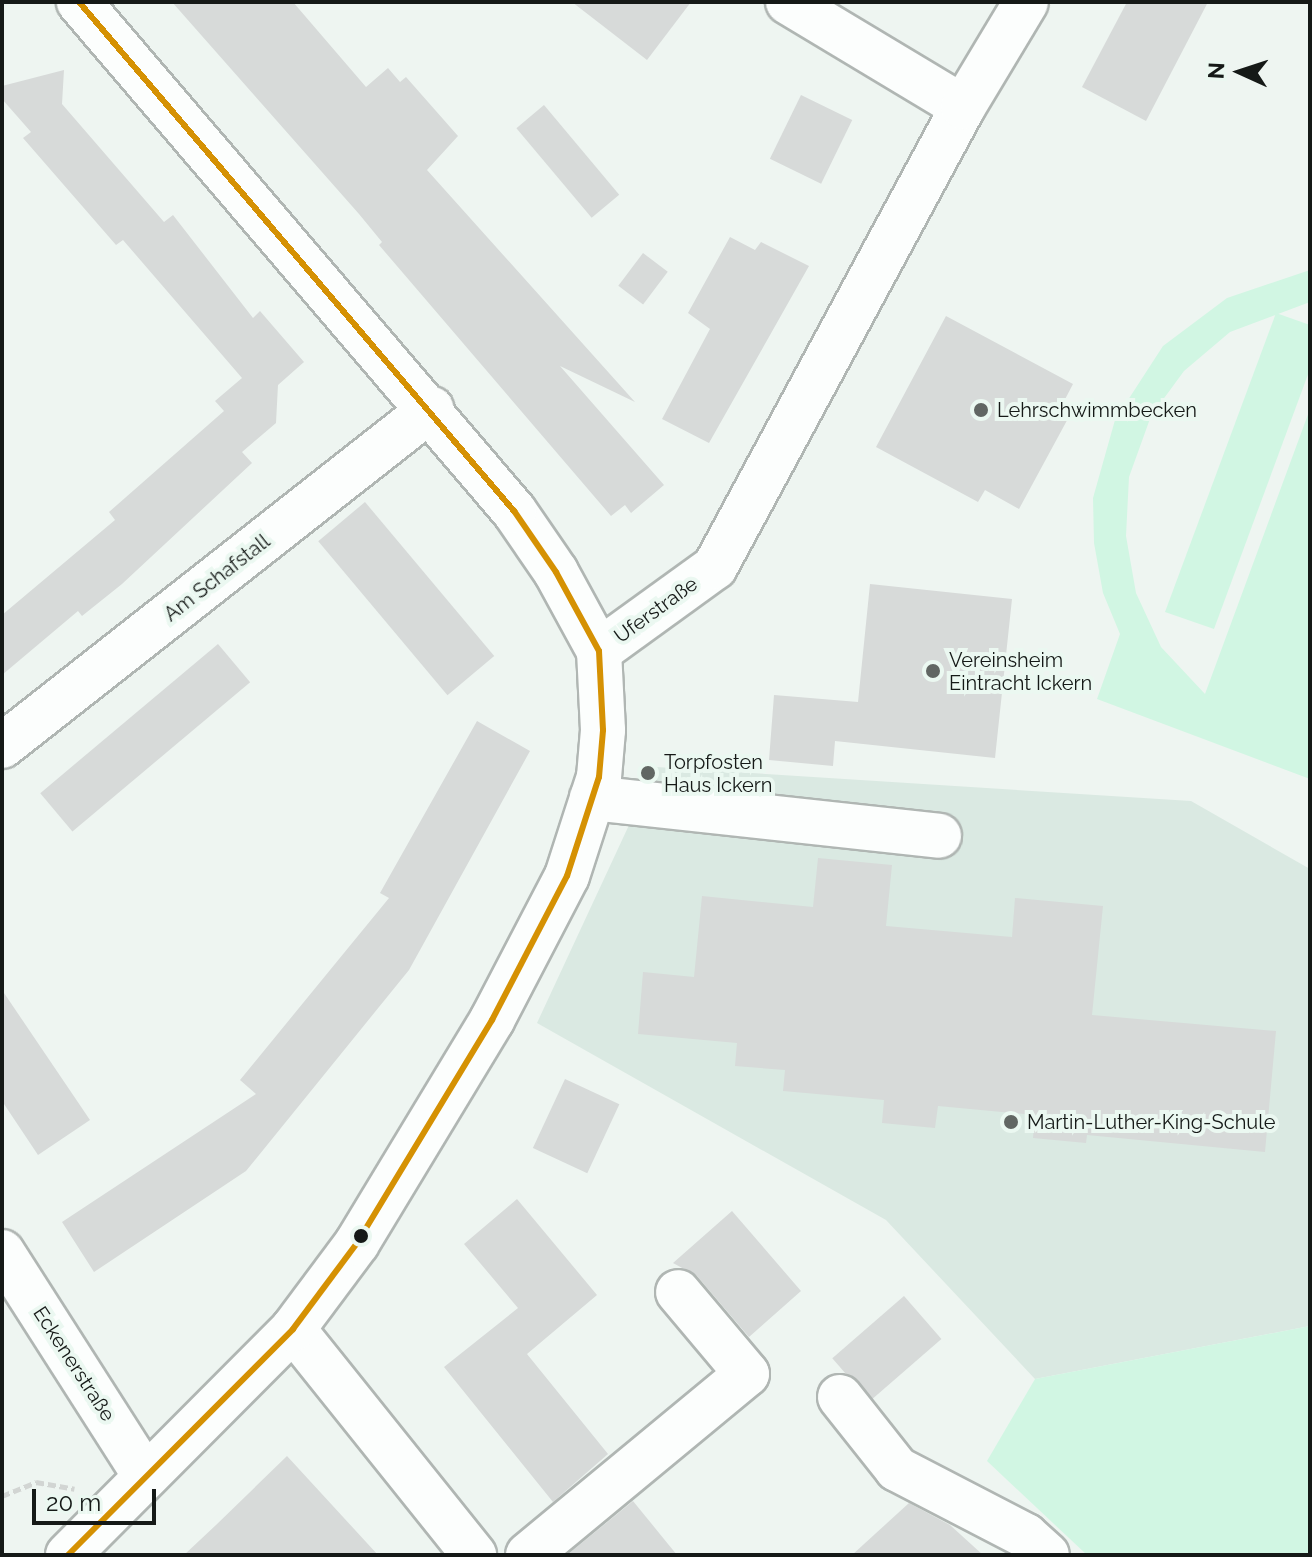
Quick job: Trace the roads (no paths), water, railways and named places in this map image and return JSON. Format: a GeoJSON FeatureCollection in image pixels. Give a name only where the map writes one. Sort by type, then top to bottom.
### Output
{"type":"FeatureCollection","features":[{"type":"Feature","properties":{"kind":"street"},"geometry":{"type":"LineString","coordinates":[[79,2],[431,409],[539,548],[599,651]]}},
{"type":"Feature","properties":{"kind":"street"},"geometry":{"type":"LineString","coordinates":[[788,2],[963,107]]}},
{"type":"Feature","properties":{"kind":"street","name":"Uferstraße"},"geometry":{"type":"LineString","coordinates":[[68,1555],[293,1329],[357,1243],[492,1020],[567,876],[592,798],[603,730],[599,651],[715,567],[963,107],[1026,2]]}},
{"type":"Feature","properties":{"kind":"street","name":"Am Schafstall"},"geometry":{"type":"LineString","coordinates":[[2,746],[431,409]]}},
{"type":"Feature","properties":{"kind":"street"},"geometry":{"type":"LineString","coordinates":[[592,798],[939,836]]}},
{"type":"Feature","properties":{"kind":"street","name":"Eckenerstraße"},"geometry":{"type":"LineString","coordinates":[[2,1252],[134,1487]]}},
{"type":"Feature","properties":{"kind":"street"},"geometry":{"type":"LineString","coordinates":[[528,1555],[747,1374],[678,1292]]}},
{"type":"Feature","properties":{"kind":"street"},"geometry":{"type":"LineString","coordinates":[[293,1329],[474,1555]]}},
{"type":"Feature","properties":{"kind":"street"},"geometry":{"type":"LineString","coordinates":[[840,1397],[897,1469],[1026,1536],[1047,1555]]}},
{"type":"Feature","properties":{"kind":"place","name":"Lehrschwimmbecken"},"geometry":{"type":"Point","coordinates":[981,410]}},
{"type":"Feature","properties":{"kind":"place","name":"Vereinsheim Eintracht Ickern"},"geometry":{"type":"Point","coordinates":[933,671]}},
{"type":"Feature","properties":{"kind":"place","name":"Torpfosten Haus Ickern"},"geometry":{"type":"Point","coordinates":[648,773]}},
{"type":"Feature","properties":{"kind":"place","name":"Martin-Luther-King-Schule"},"geometry":{"type":"Point","coordinates":[1011,1122]}}]}
